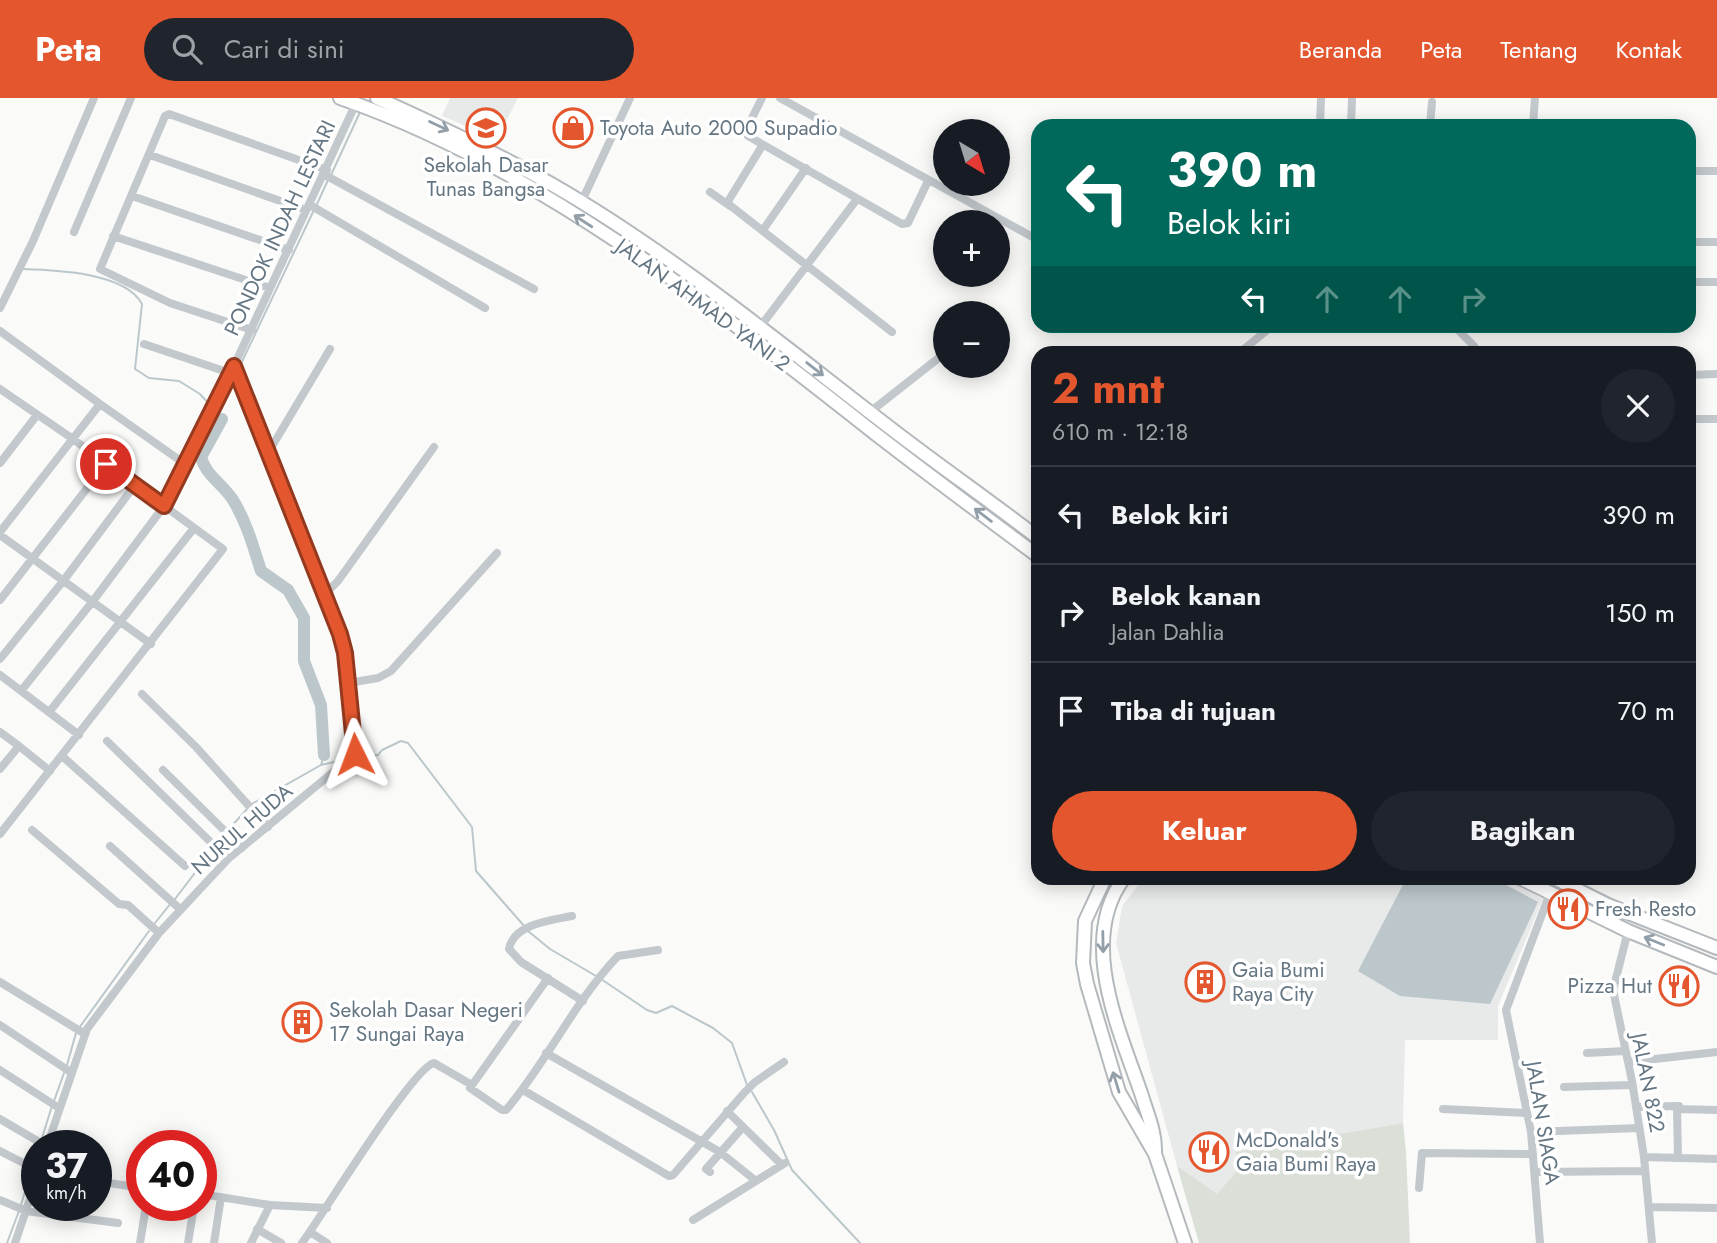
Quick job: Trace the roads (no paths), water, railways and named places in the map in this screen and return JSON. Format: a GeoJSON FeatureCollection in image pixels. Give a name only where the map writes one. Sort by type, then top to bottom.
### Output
{"type":"FeatureCollection","features":[{"type":"Feature","properties":{"kind":"highway","name":"JALAN AHMAD YANI 2"},"geometry":{"type":"LineString","coordinates":[[341,98],[357,104],[375,104],[477,144],[581,203],[686,273],[870,412],[1031,528]]}},
{"type":"Feature","properties":{"kind":"highway","name":"JALAN AHMAD YANI 2"},"geometry":{"type":"LineString","coordinates":[[375,104],[581,219],[658,271],[750,337],[1031,551]]}},
{"type":"Feature","properties":{"kind":"highway"},"geometry":{"type":"LineString","coordinates":[[1102,885],[1085,921],[1083,962],[1087,984],[1119,1093],[1156,1154]]}},
{"type":"Feature","properties":{"kind":"highway"},"geometry":{"type":"LineString","coordinates":[[1120,885],[1108,906],[1102,932],[1106,979],[1152,1128],[1156,1154],[1185,1243]]}},
{"type":"Feature","properties":{"kind":"highway"},"geometry":{"type":"LineString","coordinates":[[1534,885],[1629,931],[1717,967]]}},
{"type":"Feature","properties":{"kind":"highway"},"geometry":{"type":"LineString","coordinates":[[1568,885],[1618,909],[1717,948]]}},
{"type":"Feature","properties":{"kind":"street"},"geometry":{"type":"LineString","coordinates":[[0,308],[33,241],[94,98]]}},
{"type":"Feature","properties":{"kind":"street"},"geometry":{"type":"LineString","coordinates":[[74,232],[131,98]]}},
{"type":"Feature","properties":{"kind":"street"},"geometry":{"type":"LineString","coordinates":[[581,203],[630,98]]}},
{"type":"Feature","properties":{"kind":"street"},"geometry":{"type":"LineString","coordinates":[[762,98],[745,132],[748,136],[905,225],[928,181]]}},
{"type":"Feature","properties":{"kind":"street"},"geometry":{"type":"LineString","coordinates":[[780,98],[1031,236]]}},
{"type":"Feature","properties":{"kind":"street"},"geometry":{"type":"LineString","coordinates":[[1320,119],[1321,98]]}},
{"type":"Feature","properties":{"kind":"street"},"geometry":{"type":"LineString","coordinates":[[1351,119],[1352,98]]}},
{"type":"Feature","properties":{"kind":"street"},"geometry":{"type":"LineString","coordinates":[[1534,119],[1535,98]]}},
{"type":"Feature","properties":{"kind":"street"},"geometry":{"type":"LineString","coordinates":[[1431,119],[1432,102]]}},
{"type":"Feature","properties":{"kind":"street","name":"PONDOK INDAH LESTARI"},"geometry":{"type":"LineString","coordinates":[[21,691],[164,506],[252,330],[357,104]]}},
{"type":"Feature","properties":{"kind":"street"},"geometry":{"type":"LineString","coordinates":[[252,330],[170,303],[100,269],[165,116],[169,114],[326,172],[534,289]]}},
{"type":"Feature","properties":{"kind":"street"},"geometry":{"type":"LineString","coordinates":[[730,206],[727,200],[762,146]]}},
{"type":"Feature","properties":{"kind":"street"},"geometry":{"type":"LineString","coordinates":[[150,155],[308,208],[485,308]]}},
{"type":"Feature","properties":{"kind":"street"},"geometry":{"type":"LineString","coordinates":[[763,230],[806,169]]}},
{"type":"Feature","properties":{"kind":"street"},"geometry":{"type":"LineString","coordinates":[[1696,171],[1717,171]]}},
{"type":"Feature","properties":{"kind":"street"},"geometry":{"type":"LineString","coordinates":[[710,192],[763,230],[892,332]]}},
{"type":"Feature","properties":{"kind":"street"},"geometry":{"type":"LineString","coordinates":[[132,196],[289,250]]}},
{"type":"Feature","properties":{"kind":"street"},"geometry":{"type":"LineString","coordinates":[[760,327],[857,199]]}},
{"type":"Feature","properties":{"kind":"street"},"geometry":{"type":"LineString","coordinates":[[113,236],[270,288]]}},
{"type":"Feature","properties":{"kind":"street"},"geometry":{"type":"LineString","coordinates":[[1696,242],[1717,242]]}},
{"type":"Feature","properties":{"kind":"street"},"geometry":{"type":"LineString","coordinates":[[1696,282],[1717,282]]}},
{"type":"Feature","properties":{"kind":"street"},"geometry":{"type":"LineString","coordinates":[[0,331],[185,464]]}},
{"type":"Feature","properties":{"kind":"street"},"geometry":{"type":"LineString","coordinates":[[1248,346],[1264,333]]}},
{"type":"Feature","properties":{"kind":"street"},"geometry":{"type":"LineString","coordinates":[[1461,333],[1474,346]]}},
{"type":"Feature","properties":{"kind":"street"},"geometry":{"type":"LineString","coordinates":[[144,344],[232,370]]}},
{"type":"Feature","properties":{"kind":"street"},"geometry":{"type":"LineString","coordinates":[[268,453],[330,349]]}},
{"type":"Feature","properties":{"kind":"street"},"geometry":{"type":"LineString","coordinates":[[870,412],[933,362]]}},
{"type":"Feature","properties":{"kind":"street","name":"NURUL HUDA"},"geometry":{"type":"LineString","coordinates":[[47,1130],[80,1032],[97,1014],[176,906],[228,859],[351,758],[356,748],[343,645],[326,594],[232,370]]}},
{"type":"Feature","properties":{"kind":"street"},"geometry":{"type":"LineString","coordinates":[[1696,375],[1717,374]]}},
{"type":"Feature","properties":{"kind":"street"},"geometry":{"type":"LineString","coordinates":[[0,402],[3,392],[222,547],[222,552],[151,644],[0,834]]}},
{"type":"Feature","properties":{"kind":"street"},"geometry":{"type":"LineString","coordinates":[[100,404],[0,534],[151,644]]}},
{"type":"Feature","properties":{"kind":"street"},"geometry":{"type":"LineString","coordinates":[[0,463],[37,415]]}},
{"type":"Feature","properties":{"kind":"street"},"geometry":{"type":"LineString","coordinates":[[1696,419],[1717,419]]}},
{"type":"Feature","properties":{"kind":"street"},"geometry":{"type":"LineString","coordinates":[[326,594],[434,447]]}},
{"type":"Feature","properties":{"kind":"street"},"geometry":{"type":"LineString","coordinates":[[0,600],[106,464]]}},
{"type":"Feature","properties":{"kind":"street"},"geometry":{"type":"LineString","coordinates":[[0,659],[64,580],[135,485]]}},
{"type":"Feature","properties":{"kind":"street"},"geometry":{"type":"LineString","coordinates":[[50,711],[194,528]]}},
{"type":"Feature","properties":{"kind":"street"},"geometry":{"type":"LineString","coordinates":[[348,682],[378,678],[391,671],[497,553]]}},
{"type":"Feature","properties":{"kind":"street"},"geometry":{"type":"LineString","coordinates":[[0,675],[79,735]]}},
{"type":"Feature","properties":{"kind":"street"},"geometry":{"type":"LineString","coordinates":[[142,694],[196,747],[268,827]]}},
{"type":"Feature","properties":{"kind":"street"},"geometry":{"type":"LineString","coordinates":[[0,732],[50,771]]}},
{"type":"Feature","properties":{"kind":"street"},"geometry":{"type":"LineString","coordinates":[[107,741],[228,859]]}},
{"type":"Feature","properties":{"kind":"street"},"geometry":{"type":"LineString","coordinates":[[0,769],[19,746]]}},
{"type":"Feature","properties":{"kind":"street"},"geometry":{"type":"LineString","coordinates":[[62,756],[185,866]]}},
{"type":"Feature","properties":{"kind":"street"},"geometry":{"type":"LineString","coordinates":[[163,770],[242,848]]}},
{"type":"Feature","properties":{"kind":"street"},"geometry":{"type":"LineString","coordinates":[[32,830],[120,904],[128,905],[158,932]]}},
{"type":"Feature","properties":{"kind":"street"},"geometry":{"type":"LineString","coordinates":[[110,846],[176,906]]}},
{"type":"Feature","properties":{"kind":"street","name":"JALAN SIAGA"},"geometry":{"type":"LineString","coordinates":[[1540,1243],[1531,1132],[1506,1010],[1550,893]]}},
{"type":"Feature","properties":{"kind":"street"},"geometry":{"type":"LineString","coordinates":[[572,916],[526,929],[510,942],[509,949],[521,962],[583,1001]]}},
{"type":"Feature","properties":{"kind":"street","name":"JALAN 822"},"geometry":{"type":"LineString","coordinates":[[1629,931],[1613,990],[1644,1157],[1652,1243]]}},
{"type":"Feature","properties":{"kind":"street"},"geometry":{"type":"LineString","coordinates":[[548,978],[470,1088],[502,1110],[506,1110],[523,1090],[597,981],[618,956],[658,950]]}},
{"type":"Feature","properties":{"kind":"street"},"geometry":{"type":"LineString","coordinates":[[0,982],[80,1032]]}},
{"type":"Feature","properties":{"kind":"street"},"geometry":{"type":"LineString","coordinates":[[0,1025],[68,1070]]}},
{"type":"Feature","properties":{"kind":"street"},"geometry":{"type":"LineString","coordinates":[[1587,1053],[1625,1051]]}},
{"type":"Feature","properties":{"kind":"street"},"geometry":{"type":"LineString","coordinates":[[1628,1062],[1717,1052]]}},
{"type":"Feature","properties":{"kind":"street"},"geometry":{"type":"LineString","coordinates":[[546,1053],[720,1152],[756,1181]]}},
{"type":"Feature","properties":{"kind":"street"},"geometry":{"type":"LineString","coordinates":[[523,1090],[669,1177],[749,1088],[784,1062]]}},
{"type":"Feature","properties":{"kind":"street"},"geometry":{"type":"LineString","coordinates":[[302,1243],[387,1118],[427,1066],[434,1063],[472,1085]]}},
{"type":"Feature","properties":{"kind":"street"},"geometry":{"type":"LineString","coordinates":[[0,1070],[54,1105]]}},
{"type":"Feature","properties":{"kind":"street"},"geometry":{"type":"LineString","coordinates":[[1564,1087],[1632,1085]]}},
{"type":"Feature","properties":{"kind":"street"},"geometry":{"type":"LineString","coordinates":[[1636,1107],[1679,1105]]}},
{"type":"Feature","properties":{"kind":"street"},"geometry":{"type":"LineString","coordinates":[[1443,1109],[1526,1113]]}},
{"type":"Feature","properties":{"kind":"street"},"geometry":{"type":"LineString","coordinates":[[1678,1158],[1677,1109],[1717,1110]]}},
{"type":"Feature","properties":{"kind":"street"},"geometry":{"type":"LineString","coordinates":[[693,1220],[783,1164],[727,1111]]}},
{"type":"Feature","properties":{"kind":"street"},"geometry":{"type":"LineString","coordinates":[[0,1119],[21,1132]]}},
{"type":"Feature","properties":{"kind":"street"},"geometry":{"type":"LineString","coordinates":[[710,1172],[706,1169],[743,1126]]}},
{"type":"Feature","properties":{"kind":"street"},"geometry":{"type":"LineString","coordinates":[[1531,1132],[1639,1128]]}},
{"type":"Feature","properties":{"kind":"street"},"geometry":{"type":"LineString","coordinates":[[0,1151],[21,1163]]}},
{"type":"Feature","properties":{"kind":"street"},"geometry":{"type":"LineString","coordinates":[[1419,1188],[1422,1153],[1534,1154]]}},
{"type":"Feature","properties":{"kind":"street"},"geometry":{"type":"LineString","coordinates":[[1644,1157],[1717,1159]]}},
{"type":"Feature","properties":{"kind":"street"},"geometry":{"type":"LineString","coordinates":[[1535,1172],[1646,1171]]}},
{"type":"Feature","properties":{"kind":"street"},"geometry":{"type":"LineString","coordinates":[[217,1196],[270,1205],[327,1208]]}},
{"type":"Feature","properties":{"kind":"street"},"geometry":{"type":"LineString","coordinates":[[214,1243],[221,1197]]}},
{"type":"Feature","properties":{"kind":"street"},"geometry":{"type":"LineString","coordinates":[[0,1200],[20,1209],[118,1223]]}},
{"type":"Feature","properties":{"kind":"street"},"geometry":{"type":"LineString","coordinates":[[251,1243],[270,1205]]}},
{"type":"Feature","properties":{"kind":"street"},"geometry":{"type":"LineString","coordinates":[[1648,1208],[1717,1208]]}},
{"type":"Feature","properties":{"kind":"street"},"geometry":{"type":"LineString","coordinates":[[15,1243],[20,1209]]}},
{"type":"Feature","properties":{"kind":"street"},"geometry":{"type":"LineString","coordinates":[[140,1243],[144,1221]]}},
{"type":"Feature","properties":{"kind":"street"},"geometry":{"type":"LineString","coordinates":[[188,1243],[192,1221]]}},
{"type":"Feature","properties":{"kind":"street"},"geometry":{"type":"LineString","coordinates":[[257,1229],[281,1243]]}},
{"type":"Feature","properties":{"kind":"street"},"geometry":{"type":"LineString","coordinates":[[310,1232],[327,1243]]}},
{"type":"Feature","properties":{"kind":"waterway"},"geometry":{"type":"LineString","coordinates":[[331,175],[361,110]]}},
{"type":"Feature","properties":{"kind":"waterway"},"geometry":{"type":"LineString","coordinates":[[317,204],[328,180]]}},
{"type":"Feature","properties":{"kind":"waterway"},"geometry":{"type":"LineString","coordinates":[[239,368],[313,212]]}},
{"type":"Feature","properties":{"kind":"waterway"},"geometry":{"type":"LineString","coordinates":[[22,269],[88,275],[121,285],[133,293],[142,304],[135,369],[149,378],[179,381],[200,394],[210,405]]}},
{"type":"Feature","properties":{"kind":"waterway"},"geometry":{"type":"LineString","coordinates":[[216,412],[235,376]]}},
{"type":"Feature","properties":{"kind":"waterway"},"geometry":{"type":"LineString","coordinates":[[216,412],[222,419]]}},
{"type":"Feature","properties":{"kind":"waterway"},"geometry":{"type":"LineString","coordinates":[[222,419],[201,457],[203,464],[229,494],[238,509],[261,571],[288,590],[304,618],[304,661],[321,705],[324,755]]}},
{"type":"Feature","properties":{"kind":"waterway"},"geometry":{"type":"LineString","coordinates":[[354,758],[378,755],[382,750],[401,741],[408,743],[472,827],[476,871],[525,927]]}},
{"type":"Feature","properties":{"kind":"waterway"},"geometry":{"type":"LineString","coordinates":[[252,804],[321,765],[324,755]]}},
{"type":"Feature","properties":{"kind":"waterway"},"geometry":{"type":"LineString","coordinates":[[321,765],[342,760]]}},
{"type":"Feature","properties":{"kind":"waterway"},"geometry":{"type":"LineString","coordinates":[[228,830],[248,808]]}},
{"type":"Feature","properties":{"kind":"waterway"},"geometry":{"type":"LineString","coordinates":[[218,844],[225,834]]}},
{"type":"Feature","properties":{"kind":"waterway"},"geometry":{"type":"LineString","coordinates":[[175,899],[214,848]]}},
{"type":"Feature","properties":{"kind":"waterway"},"geometry":{"type":"LineString","coordinates":[[155,923],[171,903]]}},
{"type":"Feature","properties":{"kind":"waterway"},"geometry":{"type":"LineString","coordinates":[[79,1028],[149,931]]}},
{"type":"Feature","properties":{"kind":"waterway"},"geometry":{"type":"LineString","coordinates":[[528,931],[550,949],[596,976]]}},
{"type":"Feature","properties":{"kind":"waterway"},"geometry":{"type":"LineString","coordinates":[[601,979],[647,1010],[656,1013],[672,1006],[713,1028],[732,1043],[747,1085]]}},
{"type":"Feature","properties":{"kind":"waterway"},"geometry":{"type":"LineString","coordinates":[[67,1065],[76,1033]]}},
{"type":"Feature","properties":{"kind":"waterway"},"geometry":{"type":"LineString","coordinates":[[54,1101],[64,1073]]}},
{"type":"Feature","properties":{"kind":"waterway"},"geometry":{"type":"LineString","coordinates":[[752,1092],[774,1130],[792,1170],[860,1243]]}},
{"type":"Feature","properties":{"kind":"waterway"},"geometry":{"type":"LineString","coordinates":[[44,1130],[52,1106]]}},
{"type":"Feature","properties":{"kind":"waterway"},"geometry":{"type":"LineString","coordinates":[[7,1243],[19,1211]]}},
{"type":"Feature","properties":{"kind":"place","name":"Sekolah Dasar Tunas Bangsa"},"geometry":{"type":"Point","coordinates":[486,128]}},
{"type":"Feature","properties":{"kind":"place","name":"Toyota Auto 2000 Supadio"},"geometry":{"type":"Point","coordinates":[573,128]}},
{"type":"Feature","properties":{"kind":"place","name":"Fresh Resto"},"geometry":{"type":"Point","coordinates":[1568,909]}},
{"type":"Feature","properties":{"kind":"place","name":"Gaia Bumi Raya City"},"geometry":{"type":"Point","coordinates":[1205,982]}},
{"type":"Feature","properties":{"kind":"place","name":"Pizza Hut"},"geometry":{"type":"Point","coordinates":[1679,986]}},
{"type":"Feature","properties":{"kind":"place","name":"Sekolah Dasar Negeri 17 Sungai Raya"},"geometry":{"type":"Point","coordinates":[302,1022]}},
{"type":"Feature","properties":{"kind":"place","name":"McDonald's Gaia Bumi Raya"},"geometry":{"type":"Point","coordinates":[1209,1152]}}]}
